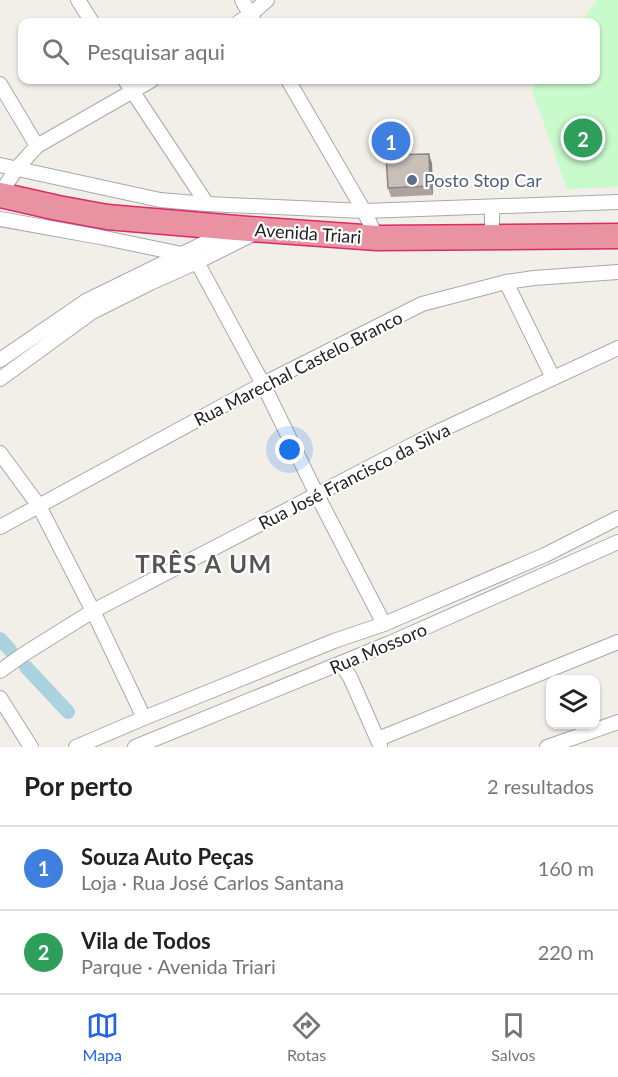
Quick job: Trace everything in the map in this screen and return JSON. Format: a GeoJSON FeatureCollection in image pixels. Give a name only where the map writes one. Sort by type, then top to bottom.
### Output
{"type":"FeatureCollection","features":[{"type":"Feature","properties":{"kind":"highway","name":"Avenida Triari"},"geometry":{"type":"LineString","coordinates":[[0,195],[107,217],[377,238],[618,236]]}},
{"type":"Feature","properties":{"kind":"street"},"geometry":{"type":"LineString","coordinates":[[78,0],[89,18]]}},
{"type":"Feature","properties":{"kind":"street"},"geometry":{"type":"LineString","coordinates":[[242,0],[247,18]]}},
{"type":"Feature","properties":{"kind":"street"},"geometry":{"type":"LineString","coordinates":[[250,18],[267,0]]}},
{"type":"Feature","properties":{"kind":"street"},"geometry":{"type":"LineString","coordinates":[[0,84],[37,146]]}},
{"type":"Feature","properties":{"kind":"street"},"geometry":{"type":"LineString","coordinates":[[290,84],[364,211],[377,238]]}},
{"type":"Feature","properties":{"kind":"street"},"geometry":{"type":"LineString","coordinates":[[0,195],[17,168],[37,146],[129,85],[207,204]]}},
{"type":"Feature","properties":{"kind":"street"},"geometry":{"type":"LineString","coordinates":[[0,165],[160,200],[207,204],[364,211],[618,202]]}},
{"type":"Feature","properties":{"kind":"street"},"geometry":{"type":"LineString","coordinates":[[492,207],[492,236]]}},
{"type":"Feature","properties":{"kind":"street"},"geometry":{"type":"LineString","coordinates":[[0,219],[182,254],[197,262],[263,384],[384,624]]}},
{"type":"Feature","properties":{"kind":"street"},"geometry":{"type":"LineString","coordinates":[[0,360],[86,301],[236,228]]}},
{"type":"Feature","properties":{"kind":"street"},"geometry":{"type":"LineString","coordinates":[[0,379],[92,312],[260,230]]}},
{"type":"Feature","properties":{"kind":"street","name":"Rua Marechal Castelo Branco"},"geometry":{"type":"LineString","coordinates":[[0,527],[263,384],[422,304],[506,282],[618,272]]}},
{"type":"Feature","properties":{"kind":"street"},"geometry":{"type":"LineString","coordinates":[[506,282],[553,378]]}},
{"type":"Feature","properties":{"kind":"street","name":"Rua José Francisco da Silva"},"geometry":{"type":"LineString","coordinates":[[0,671],[93,611],[435,433],[618,348]]}},
{"type":"Feature","properties":{"kind":"street"},"geometry":{"type":"LineString","coordinates":[[0,453],[39,506],[144,718]]}},
{"type":"Feature","properties":{"kind":"street","name":"Rua Mossoro"},"geometry":{"type":"LineString","coordinates":[[76,747],[334,641],[384,624],[545,555],[618,518]]}},
{"type":"Feature","properties":{"kind":"street","name":"Rua Mossoro"},"geometry":{"type":"LineString","coordinates":[[135,747],[438,623],[618,542]]}},
{"type":"Feature","properties":{"kind":"street"},"geometry":{"type":"LineString","coordinates":[[341,664],[350,677],[380,743],[618,642]]}},
{"type":"Feature","properties":{"kind":"street"},"geometry":{"type":"LineString","coordinates":[[0,698],[31,747]]}},
{"type":"Feature","properties":{"kind":"street"},"geometry":{"type":"LineString","coordinates":[[547,747],[618,722]]}},
{"type":"Feature","properties":{"kind":"green space"},"geometry":{"type":"Polygon","coordinates":[[[597,0],[618,0],[618,187],[567,189],[532,90],[536,84],[600,84],[600,18],[584,18],[597,0]]]}},
{"type":"Feature","properties":{"kind":"building","name":"Posto Stop Car"},"geometry":{"type":"Polygon","coordinates":[[[429,154],[430,186],[388,188],[386,155],[429,154]]]}},
{"type":"Feature","properties":{"kind":"waterway"},"geometry":{"type":"LineString","coordinates":[[0,639],[10,650]]}},
{"type":"Feature","properties":{"kind":"waterway"},"geometry":{"type":"LineString","coordinates":[[26,667],[68,712]]}},
{"type":"Feature","properties":{"kind":"place","name":"Vila de Todos"},"geometry":{"type":"Point","coordinates":[583,138]}},
{"type":"Feature","properties":{"kind":"place","name":"Souza Auto Peças"},"geometry":{"type":"Point","coordinates":[391,141]}},
{"type":"Feature","properties":{"kind":"place","name":"Posto Stop Car"},"geometry":{"type":"Point","coordinates":[412,180]}},
{"type":"Feature","properties":{"kind":"district","name":"TRÊS A UM"},"geometry":{"type":"Point","coordinates":[204,563]}}]}
